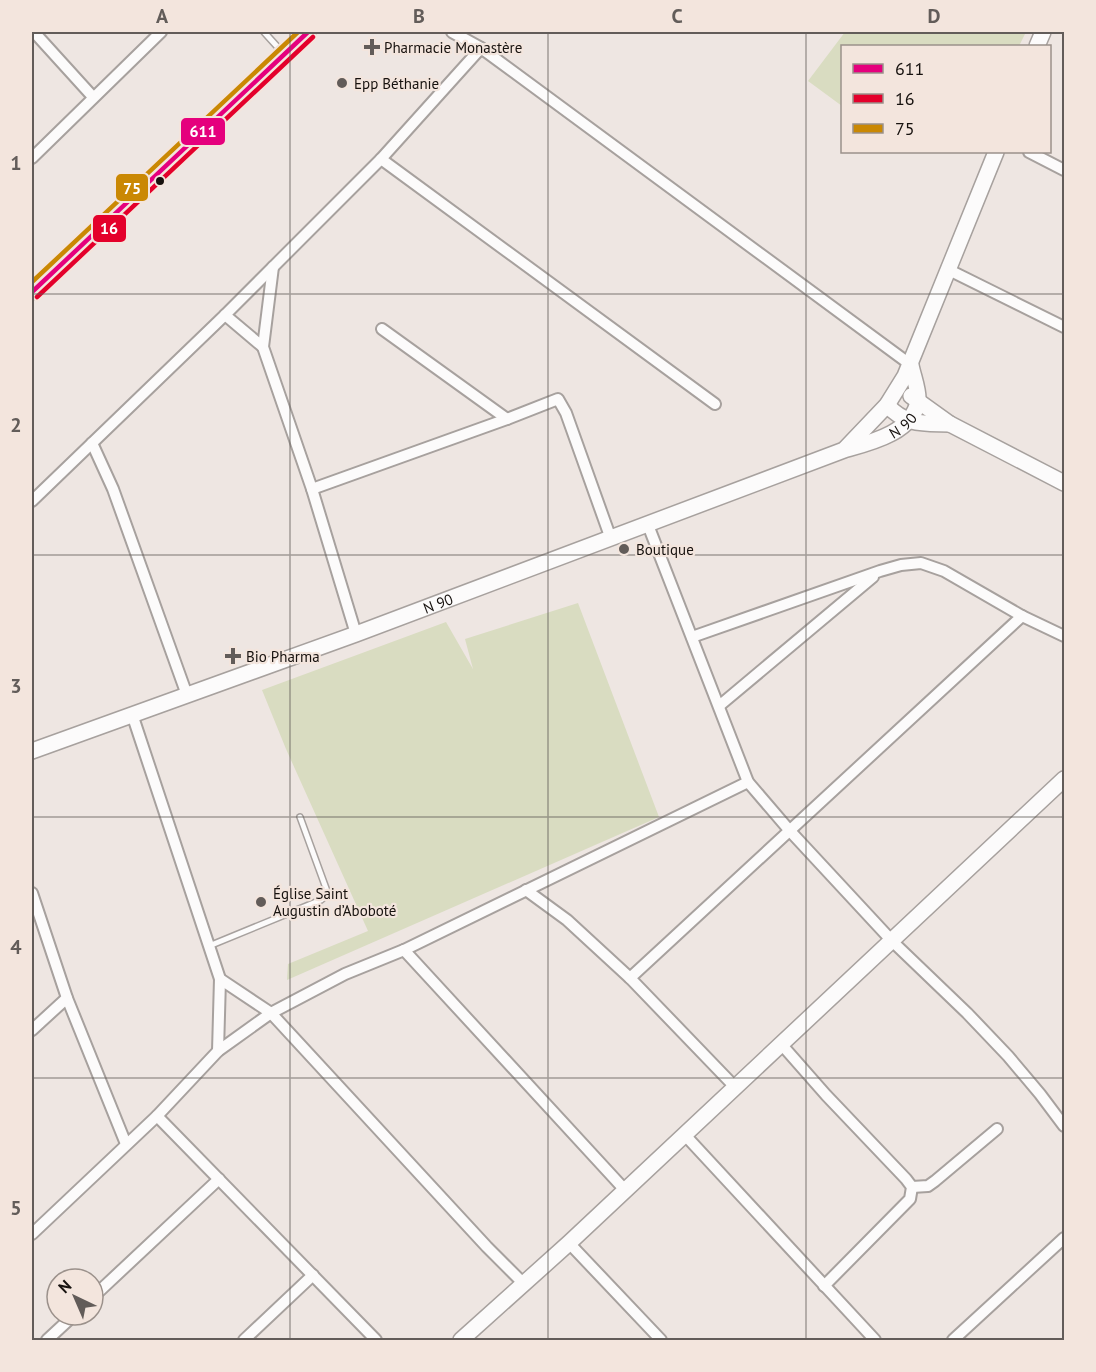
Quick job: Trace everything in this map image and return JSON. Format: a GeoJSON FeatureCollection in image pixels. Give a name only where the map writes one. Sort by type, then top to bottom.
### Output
{"type":"FeatureCollection","features":[{"type":"Feature","properties":{"kind":"street"},"geometry":{"type":"LineString","coordinates":[[34,32],[93,96]]}},
{"type":"Feature","properties":{"kind":"street"},"geometry":{"type":"LineString","coordinates":[[32,158],[161,32]]}},
{"type":"Feature","properties":{"kind":"street"},"geometry":{"type":"LineString","coordinates":[[452,32],[481,48],[911,364],[918,401]]}},
{"type":"Feature","properties":{"kind":"street"},"geometry":{"type":"LineString","coordinates":[[32,291],[284,54],[302,33]]}},
{"type":"Feature","properties":{"kind":"street"},"geometry":{"type":"LineString","coordinates":[[32,501],[225,315],[381,159],[481,48]]}},
{"type":"Feature","properties":{"kind":"street","name":"N 90"},"geometry":{"type":"LineString","coordinates":[[844,450],[897,392],[911,364],[996,153]]}},
{"type":"Feature","properties":{"kind":"street"},"geometry":{"type":"LineString","coordinates":[[1031,153],[1065,170]]}},
{"type":"Feature","properties":{"kind":"street"},"geometry":{"type":"LineString","coordinates":[[381,159],[715,404]]}},
{"type":"Feature","properties":{"kind":"street"},"geometry":{"type":"LineString","coordinates":[[273,267],[263,347],[312,489],[357,634]]}},
{"type":"Feature","properties":{"kind":"street"},"geometry":{"type":"LineString","coordinates":[[949,270],[1065,327]]}},
{"type":"Feature","properties":{"kind":"street"},"geometry":{"type":"LineString","coordinates":[[225,315],[263,347]]}},
{"type":"Feature","properties":{"kind":"street"},"geometry":{"type":"LineString","coordinates":[[382,328],[507,419]]}},
{"type":"Feature","properties":{"kind":"street"},"geometry":{"type":"LineString","coordinates":[[897,392],[918,401],[950,424],[1065,483]]}},
{"type":"Feature","properties":{"kind":"street"},"geometry":{"type":"LineString","coordinates":[[312,489],[558,399],[566,413],[612,539]]}},
{"type":"Feature","properties":{"kind":"street","name":"N 90"},"geometry":{"type":"LineString","coordinates":[[32,751],[357,634],[844,450],[883,438],[907,421],[918,401]]}},
{"type":"Feature","properties":{"kind":"street"},"geometry":{"type":"LineString","coordinates":[[887,405],[907,421],[950,424]]}},
{"type":"Feature","properties":{"kind":"street"},"geometry":{"type":"LineString","coordinates":[[92,443],[114,489],[187,695]]}},
{"type":"Feature","properties":{"kind":"street"},"geometry":{"type":"LineString","coordinates":[[648,525],[748,782],[893,942],[1008,1056],[1065,1126]]}},
{"type":"Feature","properties":{"kind":"street"},"geometry":{"type":"LineString","coordinates":[[693,637],[880,571],[901,565],[921,563],[944,571],[1022,616],[1065,636]]}},
{"type":"Feature","properties":{"kind":"street"},"geometry":{"type":"LineString","coordinates":[[719,706],[880,571]]}},
{"type":"Feature","properties":{"kind":"street"},"geometry":{"type":"LineString","coordinates":[[630,978],[1022,616]]}},
{"type":"Feature","properties":{"kind":"street"},"geometry":{"type":"LineString","coordinates":[[132,714],[220,979],[218,1051]]}},
{"type":"Feature","properties":{"kind":"street"},"geometry":{"type":"LineString","coordinates":[[461,1341],[569,1244],[1064,780]]}},
{"type":"Feature","properties":{"kind":"street"},"geometry":{"type":"LineString","coordinates":[[32,1234],[158,1116],[218,1051],[271,1013],[345,974],[404,950],[748,782]]}},
{"type":"Feature","properties":{"kind":"street"},"geometry":{"type":"LineString","coordinates":[[526,890],[567,920],[630,978],[735,1087]]}},
{"type":"Feature","properties":{"kind":"street"},"geometry":{"type":"LineString","coordinates":[[32,893],[66,998],[126,1144]]}},
{"type":"Feature","properties":{"kind":"street"},"geometry":{"type":"LineString","coordinates":[[404,950],[625,1190]]}},
{"type":"Feature","properties":{"kind":"street"},"geometry":{"type":"LineString","coordinates":[[220,979],[271,1013],[524,1284]]}},
{"type":"Feature","properties":{"kind":"street"},"geometry":{"type":"LineString","coordinates":[[32,1030],[66,998]]}},
{"type":"Feature","properties":{"kind":"street"},"geometry":{"type":"LineString","coordinates":[[782,1045],[912,1187]]}},
{"type":"Feature","properties":{"kind":"street"},"geometry":{"type":"LineString","coordinates":[[158,1116],[376,1341]]}},
{"type":"Feature","properties":{"kind":"street"},"geometry":{"type":"LineString","coordinates":[[912,1187],[928,1186],[998,1129]]}},
{"type":"Feature","properties":{"kind":"street"},"geometry":{"type":"LineString","coordinates":[[684,1134],[874,1341]]}},
{"type":"Feature","properties":{"kind":"street"},"geometry":{"type":"LineString","coordinates":[[105,1286],[219,1179]]}},
{"type":"Feature","properties":{"kind":"street"},"geometry":{"type":"LineString","coordinates":[[824,1286],[910,1198],[912,1187]]}},
{"type":"Feature","properties":{"kind":"street"},"geometry":{"type":"LineString","coordinates":[[953,1341],[1065,1238]]}},
{"type":"Feature","properties":{"kind":"street"},"geometry":{"type":"LineString","coordinates":[[569,1244],[661,1341]]}},
{"type":"Feature","properties":{"kind":"street"},"geometry":{"type":"LineString","coordinates":[[244,1341],[313,1275]]}},
{"type":"Feature","properties":{"kind":"street"},"geometry":{"type":"LineString","coordinates":[[47,1341],[62,1327]]}},
{"type":"Feature","properties":{"kind":"lane"},"geometry":{"type":"LineString","coordinates":[[264,32],[284,54]]}},
{"type":"Feature","properties":{"kind":"lane"},"geometry":{"type":"LineString","coordinates":[[209,946],[326,896],[327,891],[300,817]]}},
{"type":"Feature","properties":{"kind":"green space"},"geometry":{"type":"Polygon","coordinates":[[[845,32],[1026,32],[1020,45],[841,45],[841,105],[808,81],[845,32]]]}},
{"type":"Feature","properties":{"kind":"green space"},"geometry":{"type":"Polygon","coordinates":[[[578,603],[659,817],[287,980],[288,964],[368,931],[262,690],[446,622],[473,669],[465,639],[578,603]]]}},
{"type":"Feature","properties":{"kind":"transit line","name":"75"},"geometry":{"type":"LineString","coordinates":[[32,282],[298,32]]}},
{"type":"Feature","properties":{"kind":"transit line","name":"611"},"geometry":{"type":"LineString","coordinates":[[32,292],[308,32]]}},
{"type":"Feature","properties":{"kind":"transit line","name":"16"},"geometry":{"type":"LineString","coordinates":[[37,297],[313,37]]}},
{"type":"Feature","properties":{"kind":"place","name":"Pharmacie Monastère"},"geometry":{"type":"Point","coordinates":[372,47]}},
{"type":"Feature","properties":{"kind":"place","name":"Epp Béthanie"},"geometry":{"type":"Point","coordinates":[342,83]}},
{"type":"Feature","properties":{"kind":"place","name":"Boutique"},"geometry":{"type":"Point","coordinates":[624,549]}},
{"type":"Feature","properties":{"kind":"place","name":"Bio Pharma"},"geometry":{"type":"Point","coordinates":[233,656]}},
{"type":"Feature","properties":{"kind":"place","name":"Église Saint Augustin d’Aboboté"},"geometry":{"type":"Point","coordinates":[261,902]}}]}
